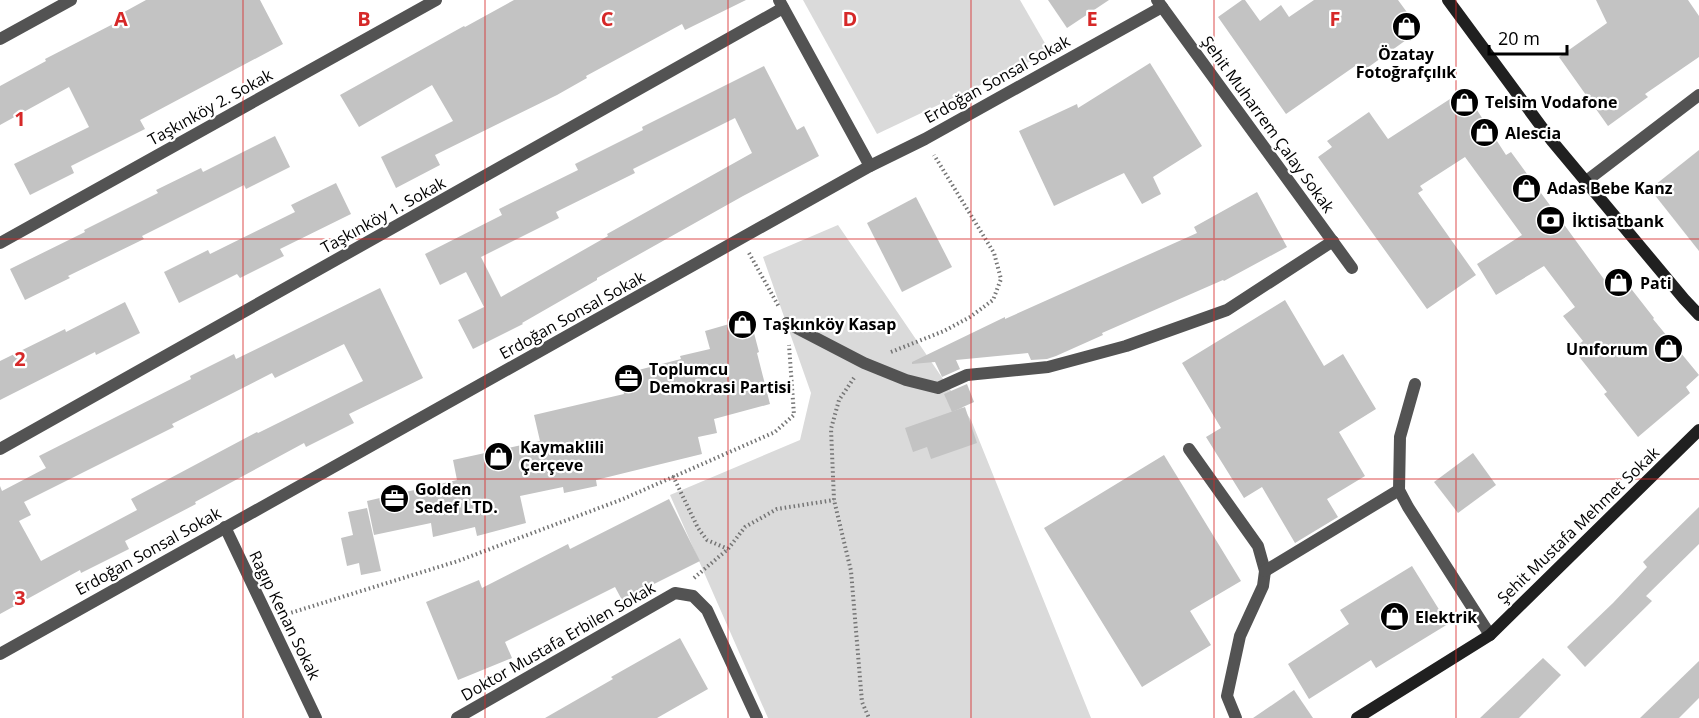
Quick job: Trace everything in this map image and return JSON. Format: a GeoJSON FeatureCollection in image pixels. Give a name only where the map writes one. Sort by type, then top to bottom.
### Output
{"type":"FeatureCollection","features":[{"type":"Feature","properties":{"kind":"main road"},"geometry":{"type":"LineString","coordinates":[[1448,0],[1552,141],[1699,315]]}},
{"type":"Feature","properties":{"kind":"main road","name":"Şehit Mustafa Mehmet Sokak"},"geometry":{"type":"LineString","coordinates":[[1357,718],[1490,635],[1699,430]]}},
{"type":"Feature","properties":{"kind":"street"},"geometry":{"type":"LineString","coordinates":[[0,39],[71,0]]}},
{"type":"Feature","properties":{"kind":"street","name":"Taşkınköy 2. Sokak"},"geometry":{"type":"LineString","coordinates":[[0,243],[436,0]]}},
{"type":"Feature","properties":{"kind":"street","name":"Erdoğan Sonsal Sokak"},"geometry":{"type":"LineString","coordinates":[[0,654],[870,166],[925,139],[1159,3]]}},
{"type":"Feature","properties":{"kind":"street","name":"Şehit Muharrem Çalay Sokak"},"geometry":{"type":"LineString","coordinates":[[1159,3],[1352,268]]}},
{"type":"Feature","properties":{"kind":"street"},"geometry":{"type":"LineString","coordinates":[[781,4],[870,166]]}},
{"type":"Feature","properties":{"kind":"street","name":"Taşkınköy 1. Sokak"},"geometry":{"type":"LineString","coordinates":[[0,449],[781,4]]}},
{"type":"Feature","properties":{"kind":"street"},"geometry":{"type":"LineString","coordinates":[[1585,182],[1699,95]]}},
{"type":"Feature","properties":{"kind":"street"},"geometry":{"type":"LineString","coordinates":[[787,323],[864,363],[906,380],[938,388],[967,375],[1048,367],[1104,352],[1227,310],[1333,241]]}},
{"type":"Feature","properties":{"kind":"street"},"geometry":{"type":"LineString","coordinates":[[1415,384],[1400,437],[1400,490],[1408,507],[1490,635]]}},
{"type":"Feature","properties":{"kind":"street"},"geometry":{"type":"LineString","coordinates":[[1189,449],[1258,546],[1265,571],[1263,586],[1240,636],[1227,696],[1236,718]]}},
{"type":"Feature","properties":{"kind":"street"},"geometry":{"type":"LineString","coordinates":[[1265,571],[1400,490]]}},
{"type":"Feature","properties":{"kind":"street","name":"Ragıp Kenan Sokak"},"geometry":{"type":"LineString","coordinates":[[225,527],[316,718]]}},
{"type":"Feature","properties":{"kind":"street"},"geometry":{"type":"LineString","coordinates":[[675,593],[693,596],[707,610],[757,718]]}},
{"type":"Feature","properties":{"kind":"street","name":"Doktor Mustafa Erbilen Sokak"},"geometry":{"type":"LineString","coordinates":[[457,718],[675,593]]}},
{"type":"Feature","properties":{"kind":"path"},"geometry":{"type":"LineString","coordinates":[[869,718],[862,702],[852,571],[834,500],[831,429],[839,400],[864,363],[945,331],[970,317],[993,300],[1001,279],[994,253],[925,139]]}},
{"type":"Feature","properties":{"kind":"path"},"geometry":{"type":"LineString","coordinates":[[269,619],[459,561],[623,499],[775,432],[794,415],[787,323],[741,239]]}},
{"type":"Feature","properties":{"kind":"path"},"geometry":{"type":"LineString","coordinates":[[673,476],[706,540],[728,549]]}},
{"type":"Feature","properties":{"kind":"path"},"geometry":{"type":"LineString","coordinates":[[675,593],[728,549],[745,527],[777,509],[834,500]]}},
{"type":"Feature","properties":{"kind":"shaded area"},"geometry":{"type":"Polygon","coordinates":[[[803,0],[1020,0],[1050,52],[877,134],[803,0]]]}},
{"type":"Feature","properties":{"kind":"shaded area"},"geometry":{"type":"Polygon","coordinates":[[[838,225],[971,420],[1091,718],[768,718],[670,495],[800,440],[811,393],[763,257],[838,225]]]}},
{"type":"Feature","properties":{"kind":"building"},"geometry":{"type":"Polygon","coordinates":[[[146,0],[260,0],[283,44],[140,120],[145,129],[71,166],[74,173],[30,195],[14,164],[89,127],[69,87],[0,125],[0,86],[46,61],[45,59],[117,22],[115,17],[146,0]]]}},
{"type":"Feature","properties":{"kind":"building"},"geometry":{"type":"Polygon","coordinates":[[[514,0],[746,0],[685,30],[682,24],[586,76],[587,78],[557,95],[435,155],[440,165],[396,188],[381,157],[453,121],[432,85],[359,127],[340,95],[514,0]]]}},
{"type":"Feature","properties":{"kind":"building"},"geometry":{"type":"Polygon","coordinates":[[[1048,0],[1109,0],[1067,28],[1048,0]]]}},
{"type":"Feature","properties":{"kind":"building"},"geometry":{"type":"Polygon","coordinates":[[[1245,0],[1260,21],[1281,5],[1289,17],[1314,0],[1398,0],[1420,30],[1363,71],[1358,64],[1286,114],[1218,17],[1245,0]]]}},
{"type":"Feature","properties":{"kind":"building"},"geometry":{"type":"Polygon","coordinates":[[[1596,0],[1688,0],[1699,16],[1699,57],[1645,94],[1648,97],[1608,126],[1559,57],[1607,23],[1596,0]]]}},
{"type":"Feature","properties":{"kind":"building"},"geometry":{"type":"Polygon","coordinates":[[[1150,63],[1202,146],[1153,177],[1161,194],[1142,204],[1124,173],[1054,206],[1019,131],[1077,104],[1078,108],[1150,63]]]}},
{"type":"Feature","properties":{"kind":"building"},"geometry":{"type":"Polygon","coordinates":[[[764,66],[797,130],[804,126],[819,156],[597,278],[523,324],[473,349],[458,320],[484,307],[466,272],[440,285],[425,254],[502,215],[499,209],[578,170],[575,164],[643,130],[642,127],[764,66]],[[735,118],[633,169],[635,173],[556,212],[559,218],[481,257],[501,297],[608,236],[607,234],[752,153],[735,118]]]}},
{"type":"Feature","properties":{"kind":"building"},"geometry":{"type":"Polygon","coordinates":[[[1464,90],[1506,155],[1511,152],[1606,282],[1618,272],[1699,375],[1686,387],[1690,393],[1638,437],[1604,394],[1607,392],[1573,349],[1583,341],[1563,316],[1575,307],[1544,266],[1496,295],[1477,264],[1522,235],[1465,157],[1420,186],[1423,190],[1418,193],[1476,275],[1427,309],[1318,157],[1332,147],[1327,141],[1369,112],[1388,139],[1464,90]]]}},
{"type":"Feature","properties":{"kind":"building"},"geometry":{"type":"Polygon","coordinates":[[[275,136],[290,167],[246,189],[244,185],[142,236],[144,239],[25,300],[10,269],[158,193],[156,190],[201,168],[203,172],[275,136]]]}},
{"type":"Feature","properties":{"kind":"building"},"geometry":{"type":"Polygon","coordinates":[[[1699,150],[1699,251],[1650,189],[1699,150]]]}},
{"type":"Feature","properties":{"kind":"building"},"geometry":{"type":"Polygon","coordinates":[[[336,183],[351,214],[280,249],[284,256],[240,278],[237,274],[179,303],[164,272],[208,250],[210,254],[295,212],[291,205],[336,183]]]}},
{"type":"Feature","properties":{"kind":"building"},"geometry":{"type":"Polygon","coordinates":[[[1257,192],[1287,247],[1224,281],[1047,359],[1031,360],[1028,353],[956,360],[960,369],[942,377],[935,362],[912,364],[1005,317],[1005,319],[1197,233],[1194,227],[1257,192]]]}},
{"type":"Feature","properties":{"kind":"building"},"geometry":{"type":"Polygon","coordinates":[[[916,197],[952,267],[902,292],[867,223],[916,197]]]}},
{"type":"Feature","properties":{"kind":"building"},"geometry":{"type":"Polygon","coordinates":[[[380,288],[423,378],[349,414],[354,423],[306,447],[304,443],[125,541],[129,549],[81,573],[80,570],[0,614],[0,486],[2,491],[46,468],[39,456],[191,379],[190,376],[234,354],[236,359],[380,288]],[[344,344],[275,378],[272,373],[172,424],[174,427],[24,502],[31,515],[19,521],[41,561],[137,510],[131,499],[257,432],[363,381],[344,344]]]}},
{"type":"Feature","properties":{"kind":"building"},"geometry":{"type":"Polygon","coordinates":[[[1285,300],[1324,366],[1343,354],[1376,409],[1339,432],[1365,476],[1327,499],[1338,517],[1295,543],[1262,487],[1244,498],[1206,437],[1221,428],[1182,363],[1285,300]]]}},
{"type":"Feature","properties":{"kind":"building"},"geometry":{"type":"Polygon","coordinates":[[[125,302],[140,333],[96,355],[95,352],[0,400],[0,361],[65,329],[66,332],[125,302]]]}},
{"type":"Feature","properties":{"kind":"building"},"geometry":{"type":"Polygon","coordinates":[[[750,318],[770,404],[714,419],[717,433],[698,437],[702,454],[596,480],[597,486],[564,493],[563,487],[520,496],[526,523],[477,536],[475,527],[433,537],[431,523],[374,535],[367,501],[457,480],[453,460],[540,441],[534,415],[624,394],[619,375],[710,349],[705,331],[750,318]]]}},
{"type":"Feature","properties":{"kind":"building"},"geometry":{"type":"Polygon","coordinates":[[[967,384],[974,402],[952,412],[944,394],[967,384]]]}},
{"type":"Feature","properties":{"kind":"building"},"geometry":{"type":"Polygon","coordinates":[[[965,407],[977,443],[931,459],[927,447],[913,452],[905,428],[965,407]]]}},
{"type":"Feature","properties":{"kind":"building"},"geometry":{"type":"Polygon","coordinates":[[[1473,453],[1496,485],[1458,513],[1434,482],[1473,453]]]}},
{"type":"Feature","properties":{"kind":"building"},"geometry":{"type":"Polygon","coordinates":[[[1164,455],[1241,581],[1190,611],[1211,645],[1142,687],[1044,528],[1164,455]]]}},
{"type":"Feature","properties":{"kind":"building"},"geometry":{"type":"Polygon","coordinates":[[[669,499],[700,561],[622,600],[615,587],[505,642],[512,658],[458,680],[426,602],[479,580],[482,588],[568,544],[570,549],[669,499]]]}},
{"type":"Feature","properties":{"kind":"building"},"geometry":{"type":"Polygon","coordinates":[[[1699,507],[1699,544],[1646,596],[1652,601],[1585,667],[1567,647],[1647,567],[1643,562],[1699,507]]]}},
{"type":"Feature","properties":{"kind":"building"},"geometry":{"type":"Polygon","coordinates":[[[367,508],[381,571],[361,575],[359,563],[347,566],[341,538],[353,535],[348,512],[367,508]]]}},
{"type":"Feature","properties":{"kind":"building","name":"Elektrik"},"geometry":{"type":"Polygon","coordinates":[[[1412,566],[1448,624],[1376,668],[1371,660],[1309,699],[1288,664],[1349,624],[1340,610],[1412,566]]]}},
{"type":"Feature","properties":{"kind":"building"},"geometry":{"type":"Polygon","coordinates":[[[680,638],[708,689],[657,718],[545,718],[613,679],[611,677],[680,638]]]}},
{"type":"Feature","properties":{"kind":"building"},"geometry":{"type":"Polygon","coordinates":[[[1543,658],[1561,675],[1519,718],[1480,718],[1543,658]]]}},
{"type":"Feature","properties":{"kind":"building"},"geometry":{"type":"Polygon","coordinates":[[[1699,661],[1699,698],[1679,718],[1640,718],[1699,661]]]}},
{"type":"Feature","properties":{"kind":"building"},"geometry":{"type":"Polygon","coordinates":[[[1294,690],[1313,718],[1253,718],[1294,690]]]}},
{"type":"Feature","properties":{"kind":"place","name":"Özatay Fotoğrafçılık"},"geometry":{"type":"Point","coordinates":[1406,26]}},
{"type":"Feature","properties":{"kind":"place","name":"Telsim Vodafone"},"geometry":{"type":"Point","coordinates":[1464,102]}},
{"type":"Feature","properties":{"kind":"place","name":"Alescia"},"geometry":{"type":"Point","coordinates":[1484,133]}},
{"type":"Feature","properties":{"kind":"place","name":"Adas Bebe Kanz"},"geometry":{"type":"Point","coordinates":[1526,188]}},
{"type":"Feature","properties":{"kind":"place","name":"İktisatbank"},"geometry":{"type":"Point","coordinates":[1551,221]}},
{"type":"Feature","properties":{"kind":"place","name":"Pati"},"geometry":{"type":"Point","coordinates":[1619,283]}},
{"type":"Feature","properties":{"kind":"place","name":"Taşkınköy Kasap"},"geometry":{"type":"Point","coordinates":[742,324]}},
{"type":"Feature","properties":{"kind":"place","name":"Unıforıum"},"geometry":{"type":"Point","coordinates":[1669,349]}},
{"type":"Feature","properties":{"kind":"place","name":"Toplumcu Demokrasi Partisi"},"geometry":{"type":"Point","coordinates":[628,378]}},
{"type":"Feature","properties":{"kind":"place","name":"Kaymaklili Çerçeve"},"geometry":{"type":"Point","coordinates":[499,456]}},
{"type":"Feature","properties":{"kind":"place","name":"Golden Sedef LTD."},"geometry":{"type":"Point","coordinates":[394,498]}},
{"type":"Feature","properties":{"kind":"place","name":"Elektrik"},"geometry":{"type":"Point","coordinates":[1394,617]}}]}
